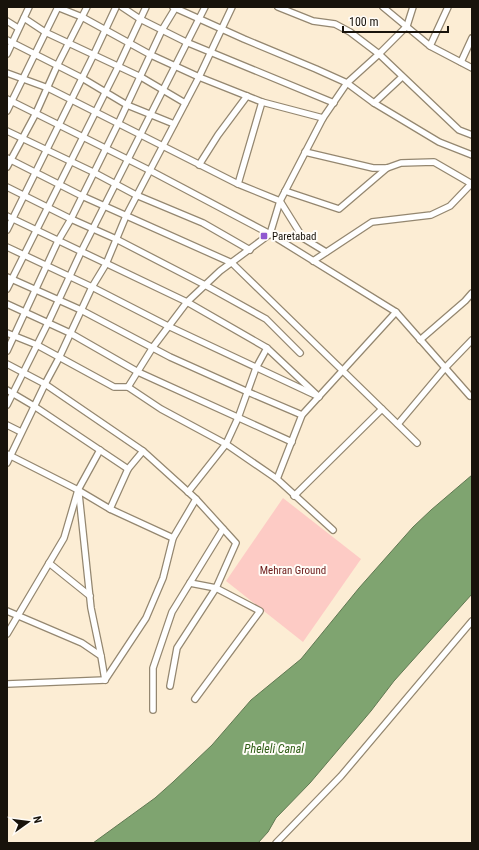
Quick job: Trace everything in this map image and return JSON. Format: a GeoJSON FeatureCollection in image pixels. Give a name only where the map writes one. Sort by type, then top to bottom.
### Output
{"type":"FeatureCollection","features":[{"type":"Feature","properties":{"kind":"street"},"geometry":{"type":"LineString","coordinates":[[7,54],[10,41],[29,7]]}},
{"type":"Feature","properties":{"kind":"street"},"geometry":{"type":"LineString","coordinates":[[7,111],[9,100],[24,79],[34,54],[58,7],[82,17],[151,55],[199,77],[262,102],[323,118]]}},
{"type":"Feature","properties":{"kind":"street"},"geometry":{"type":"LineString","coordinates":[[7,167],[9,159],[36,113],[57,66],[87,7]]}},
{"type":"Feature","properties":{"kind":"street"},"geometry":{"type":"LineString","coordinates":[[7,230],[10,218],[24,195],[72,100],[116,7]]}},
{"type":"Feature","properties":{"kind":"street"},"geometry":{"type":"LineString","coordinates":[[122,7],[140,19],[186,42],[334,103]]}},
{"type":"Feature","properties":{"kind":"street"},"geometry":{"type":"LineString","coordinates":[[7,289],[9,278],[24,256],[60,185],[146,7]]}},
{"type":"Feature","properties":{"kind":"street"},"geometry":{"type":"LineString","coordinates":[[7,351],[58,241],[71,219],[141,77],[162,30],[175,7],[221,29],[347,83],[374,103],[439,142],[472,155]]}},
{"type":"Feature","properties":{"kind":"street"},"geometry":{"type":"LineString","coordinates":[[7,405],[48,323],[81,252],[127,160],[164,91],[186,42],[205,7]]}},
{"type":"Feature","properties":{"kind":"street"},"geometry":{"type":"LineString","coordinates":[[7,463],[9,455],[59,358],[92,286],[106,264],[126,216],[199,77],[232,7]]}},
{"type":"Feature","properties":{"kind":"street"},"geometry":{"type":"LineString","coordinates":[[278,7],[313,21],[334,24],[350,32],[379,54],[459,130],[472,135]]}},
{"type":"Feature","properties":{"kind":"street"},"geometry":{"type":"LineString","coordinates":[[383,7],[430,46],[472,68]]}},
{"type":"Feature","properties":{"kind":"street"},"geometry":{"type":"LineString","coordinates":[[128,387],[152,348],[187,302],[205,285],[270,234],[284,191],[323,118],[347,83],[407,26],[414,7]]}},
{"type":"Feature","properties":{"kind":"street"},"geometry":{"type":"LineString","coordinates":[[430,46],[448,7]]}},
{"type":"Feature","properties":{"kind":"street"},"geometry":{"type":"LineString","coordinates":[[24,18],[45,32],[141,77],[185,103]]}},
{"type":"Feature","properties":{"kind":"street"},"geometry":{"type":"LineString","coordinates":[[7,21],[18,28]]}},
{"type":"Feature","properties":{"kind":"street"},"geometry":{"type":"LineString","coordinates":[[461,62],[472,38]]}},
{"type":"Feature","properties":{"kind":"street"},"geometry":{"type":"LineString","coordinates":[[10,41],[82,78],[127,104],[174,124]]}},
{"type":"Feature","properties":{"kind":"street"},"geometry":{"type":"LineString","coordinates":[[7,73],[48,88],[162,147],[238,184],[280,201],[303,238],[326,252]]}},
{"type":"Feature","properties":{"kind":"street"},"geometry":{"type":"LineString","coordinates":[[374,103],[402,77]]}},
{"type":"Feature","properties":{"kind":"street"},"geometry":{"type":"LineString","coordinates":[[199,165],[218,135],[247,96]]}},
{"type":"Feature","properties":{"kind":"street"},"geometry":{"type":"LineString","coordinates":[[9,100],[82,138],[106,148],[149,170],[270,234],[396,312],[470,396]]}},
{"type":"Feature","properties":{"kind":"street"},"geometry":{"type":"LineString","coordinates":[[238,184],[262,102]]}},
{"type":"Feature","properties":{"kind":"street"},"geometry":{"type":"LineString","coordinates":[[7,131],[94,172],[136,196],[203,223],[250,250]]}},
{"type":"Feature","properties":{"kind":"street"},"geometry":{"type":"LineString","coordinates":[[305,152],[373,168],[387,168],[400,164],[434,162],[472,183],[450,206],[431,215],[372,222],[313,261]]}},
{"type":"Feature","properties":{"kind":"street"},"geometry":{"type":"LineString","coordinates":[[9,159],[82,196],[232,263],[417,443]]}},
{"type":"Feature","properties":{"kind":"street"},"geometry":{"type":"LineString","coordinates":[[284,191],[339,209],[387,168]]}},
{"type":"Feature","properties":{"kind":"street"},"geometry":{"type":"LineString","coordinates":[[7,187],[93,230],[116,239],[205,285],[266,319],[300,353]]}},
{"type":"Feature","properties":{"kind":"street"},"geometry":{"type":"LineString","coordinates":[[10,218],[187,302],[267,348],[319,397]]}},
{"type":"Feature","properties":{"kind":"street"},"geometry":{"type":"LineString","coordinates":[[7,247],[92,286],[168,326],[319,397]]}},
{"type":"Feature","properties":{"kind":"street"},"geometry":{"type":"LineString","coordinates":[[9,278],[81,310],[170,357],[302,415]]}},
{"type":"Feature","properties":{"kind":"street"},"geometry":{"type":"LineString","coordinates":[[420,340],[465,301],[472,293]]}},
{"type":"Feature","properties":{"kind":"street"},"geometry":{"type":"LineString","coordinates":[[7,304],[70,333],[138,372],[292,442]]}},
{"type":"Feature","properties":{"kind":"street"},"geometry":{"type":"LineString","coordinates":[[276,480],[302,415],[396,312]]}},
{"type":"Feature","properties":{"kind":"street"},"geometry":{"type":"LineString","coordinates":[[7,333],[37,345],[114,387],[128,387],[161,409],[226,444],[276,480],[334,530]]}},
{"type":"Feature","properties":{"kind":"street"},"geometry":{"type":"LineString","coordinates":[[398,424],[445,368],[472,340]]}},
{"type":"Feature","properties":{"kind":"street"},"geometry":{"type":"LineString","coordinates":[[188,492],[226,444],[238,418],[256,368],[267,348]]}},
{"type":"Feature","properties":{"kind":"street"},"geometry":{"type":"LineString","coordinates":[[7,364],[45,384],[143,451],[196,499],[236,543],[216,588],[177,648],[170,686]]}},
{"type":"Feature","properties":{"kind":"street"},"geometry":{"type":"LineString","coordinates":[[7,390],[34,406],[128,469]]}},
{"type":"Feature","properties":{"kind":"street"},"geometry":{"type":"LineString","coordinates":[[294,496],[382,409]]}},
{"type":"Feature","properties":{"kind":"street"},"geometry":{"type":"LineString","coordinates":[[7,425],[21,432]]}},
{"type":"Feature","properties":{"kind":"street"},"geometry":{"type":"LineString","coordinates":[[7,634],[64,538],[78,490],[100,450]]}},
{"type":"Feature","properties":{"kind":"street"},"geometry":{"type":"LineString","coordinates":[[110,509],[128,469],[143,451]]}},
{"type":"Feature","properties":{"kind":"street"},"geometry":{"type":"LineString","coordinates":[[9,455],[78,490],[110,509],[173,538]]}},
{"type":"Feature","properties":{"kind":"street"},"geometry":{"type":"LineString","coordinates":[[78,490],[90,596],[105,680]]}},
{"type":"Feature","properties":{"kind":"street"},"geometry":{"type":"LineString","coordinates":[[105,680],[146,618],[162,578],[173,538],[196,499]]}},
{"type":"Feature","properties":{"kind":"street"},"geometry":{"type":"LineString","coordinates":[[153,710],[153,668],[172,612],[223,528]]}},
{"type":"Feature","properties":{"kind":"street"},"geometry":{"type":"LineString","coordinates":[[49,563],[90,596]]}},
{"type":"Feature","properties":{"kind":"street"},"geometry":{"type":"LineString","coordinates":[[190,583],[216,588],[260,611],[195,699]]}},
{"type":"Feature","properties":{"kind":"street"},"geometry":{"type":"LineString","coordinates":[[7,611],[82,643],[101,656]]}},
{"type":"Feature","properties":{"kind":"street"},"geometry":{"type":"LineString","coordinates":[[276,843],[341,776],[472,621]]}},
{"type":"Feature","properties":{"kind":"street"},"geometry":{"type":"LineString","coordinates":[[7,684],[105,680]]}},
{"type":"Feature","properties":{"kind":"green space","name":"Mehran Ground"},"geometry":{"type":"Polygon","coordinates":[[[283,498],[361,559],[303,642],[226,581],[283,498]]]}},
{"type":"Feature","properties":{"kind":"water","name":"Pheleli Canal"},"geometry":{"type":"Polygon","coordinates":[[[472,475],[472,594],[394,681],[371,711],[310,783],[276,818],[268,832],[258,843],[93,843],[155,798],[212,745],[251,700],[301,659],[359,588],[413,527],[472,475]]]}},
{"type":"Feature","properties":{"kind":"place","name":"Paretabad"},"geometry":{"type":"Point","coordinates":[264,236]}}]}
